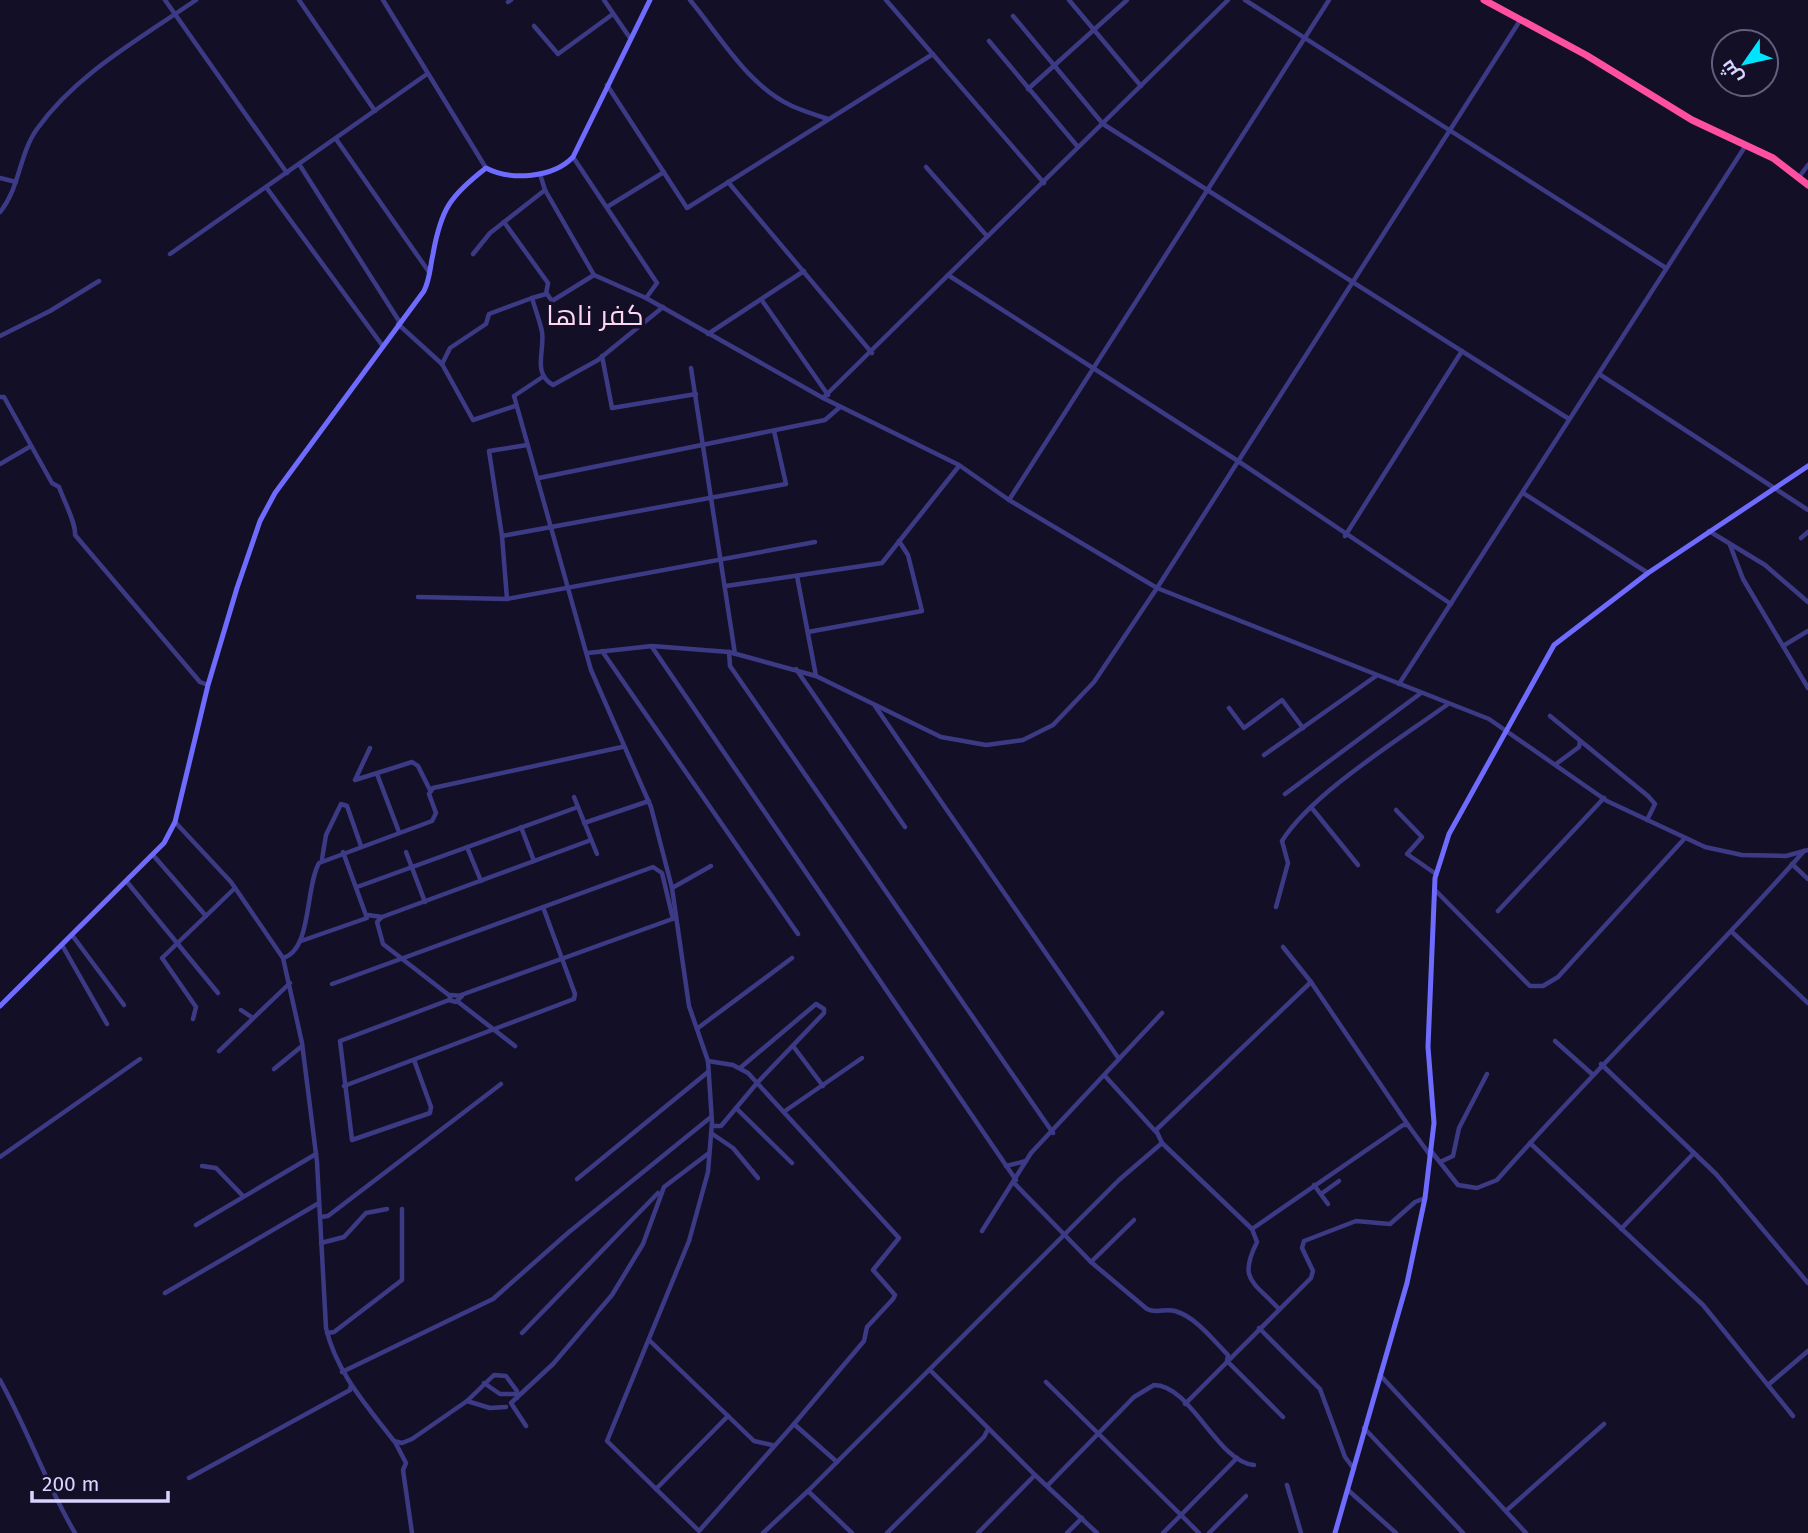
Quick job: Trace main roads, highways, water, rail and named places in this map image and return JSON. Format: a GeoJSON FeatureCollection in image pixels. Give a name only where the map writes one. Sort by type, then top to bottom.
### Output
{"type":"FeatureCollection","features":[{"type":"Feature","properties":{"kind":"highway"},"geometry":{"type":"LineString","coordinates":[[1484,0],[1522,19],[1692,120],[1746,144],[1808,185]]}},
{"type":"Feature","properties":{"kind":"district","name":"كفر ناها"},"geometry":{"type":"Point","coordinates":[595,315]}}]}
